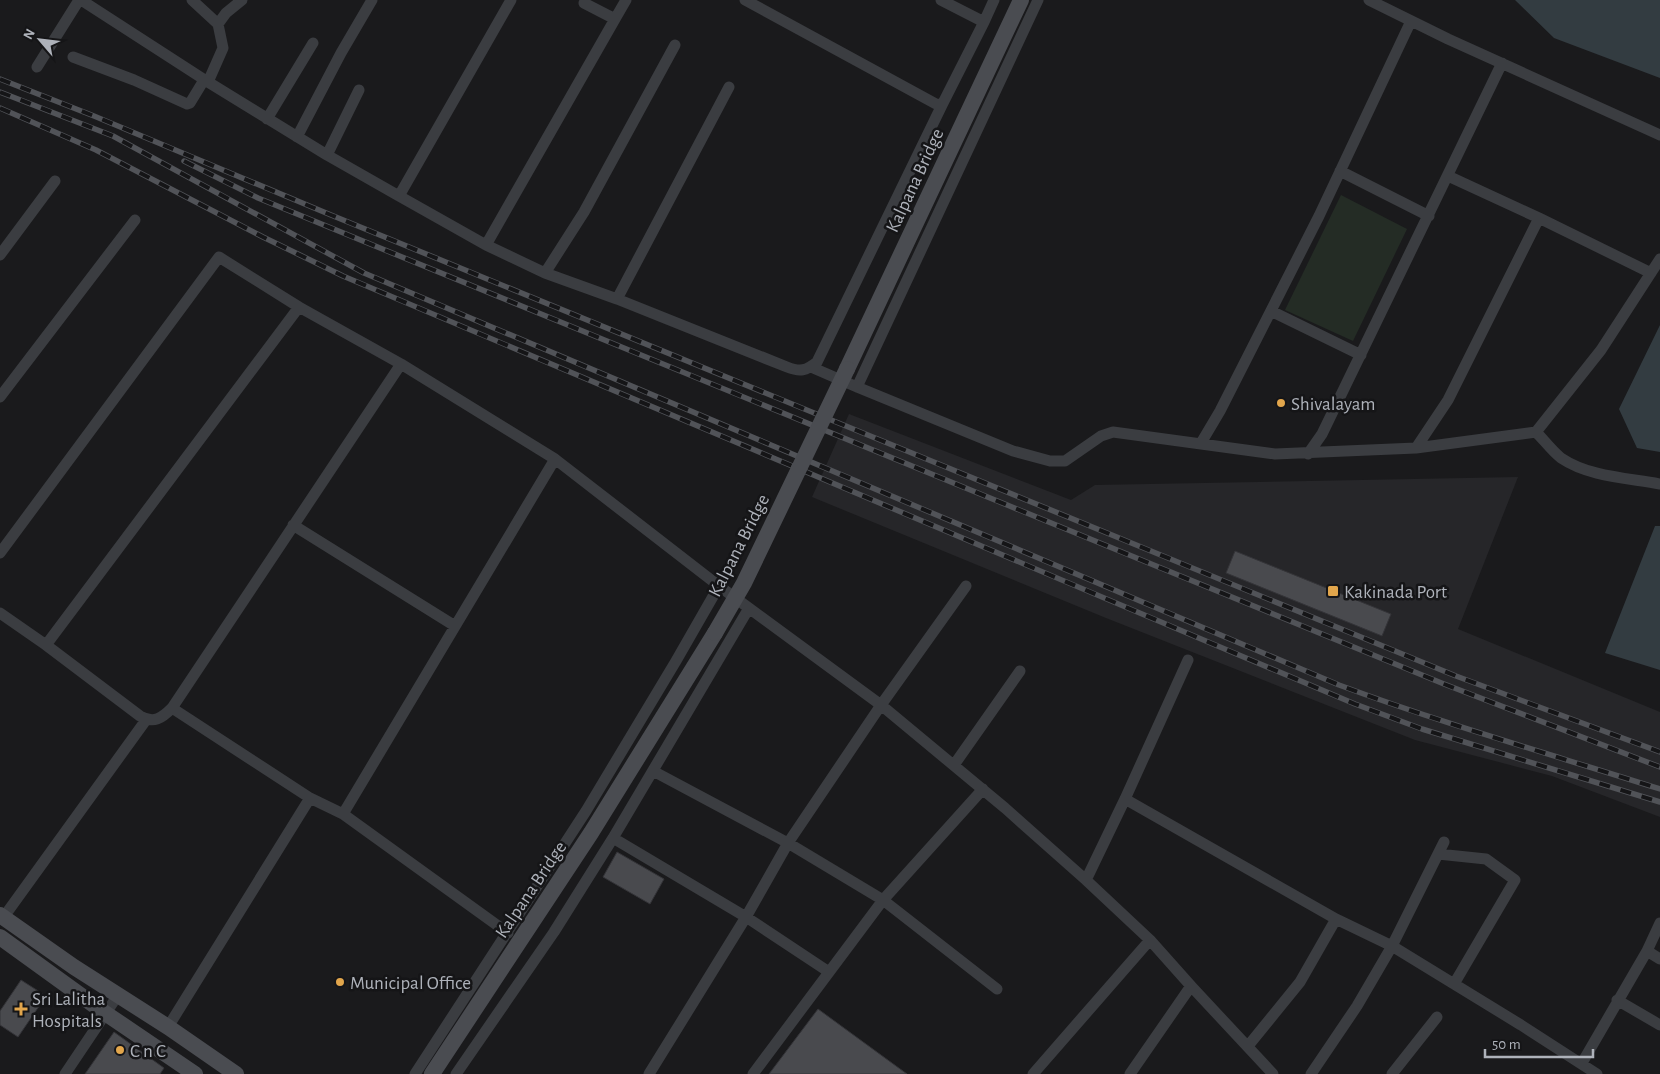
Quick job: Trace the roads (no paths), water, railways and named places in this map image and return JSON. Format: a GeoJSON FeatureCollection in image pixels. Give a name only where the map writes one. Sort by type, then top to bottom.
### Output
{"type":"FeatureCollection","features":[{"type":"Feature","properties":{"kind":"main road","name":"Kalpana Bridge"},"geometry":{"type":"LineString","coordinates":[[432,1074],[592,833],[744,583],[1021,0]]}},
{"type":"Feature","properties":{"kind":"main road"},"geometry":{"type":"LineString","coordinates":[[2,916],[74,967],[168,1027],[236,1074]]}},
{"type":"Feature","properties":{"kind":"main road"},"geometry":{"type":"LineString","coordinates":[[0,937],[195,1074]]}},
{"type":"Feature","properties":{"kind":"street"},"geometry":{"type":"LineString","coordinates":[[37,67],[80,0],[267,119],[486,245],[545,274],[617,299],[796,371],[807,370],[816,362],[994,0]]}},
{"type":"Feature","properties":{"kind":"street"},"geometry":{"type":"LineString","coordinates":[[73,57],[134,80],[187,104],[191,102],[206,81],[223,48],[218,24],[192,0]]}},
{"type":"Feature","properties":{"kind":"street"},"geometry":{"type":"LineString","coordinates":[[218,24],[226,13],[242,0]]}},
{"type":"Feature","properties":{"kind":"street"},"geometry":{"type":"LineString","coordinates":[[297,137],[341,53],[372,0]]}},
{"type":"Feature","properties":{"kind":"street"},"geometry":{"type":"LineString","coordinates":[[399,196],[511,0]]}},
{"type":"Feature","properties":{"kind":"street"},"geometry":{"type":"LineString","coordinates":[[486,245],[626,0]]}},
{"type":"Feature","properties":{"kind":"street"},"geometry":{"type":"LineString","coordinates":[[745,0],[936,104],[942,105]]}},
{"type":"Feature","properties":{"kind":"street"},"geometry":{"type":"LineString","coordinates":[[940,0],[984,22]]}},
{"type":"Feature","properties":{"kind":"street"},"geometry":{"type":"LineString","coordinates":[[856,387],[1038,0]]}},
{"type":"Feature","properties":{"kind":"street"},"geometry":{"type":"LineString","coordinates":[[1369,0],[1660,135]]}},
{"type":"Feature","properties":{"kind":"street"},"geometry":{"type":"LineString","coordinates":[[583,1],[615,19]]}},
{"type":"Feature","properties":{"kind":"street"},"geometry":{"type":"LineString","coordinates":[[1201,443],[1220,411],[1271,311],[1412,21]]}},
{"type":"Feature","properties":{"kind":"street"},"geometry":{"type":"LineString","coordinates":[[267,119],[313,43]]}},
{"type":"Feature","properties":{"kind":"street"},"geometry":{"type":"LineString","coordinates":[[545,274],[584,212],[675,45]]}},
{"type":"Feature","properties":{"kind":"street"},"geometry":{"type":"LineString","coordinates":[[1308,454],[1322,434],[1502,63]]}},
{"type":"Feature","properties":{"kind":"street"},"geometry":{"type":"LineString","coordinates":[[617,299],[729,87]]}},
{"type":"Feature","properties":{"kind":"street"},"geometry":{"type":"LineString","coordinates":[[327,155],[359,90]]}},
{"type":"Feature","properties":{"kind":"street"},"geometry":{"type":"LineString","coordinates":[[1340,172],[1429,216]]}},
{"type":"Feature","properties":{"kind":"street"},"geometry":{"type":"LineString","coordinates":[[1448,176],[1651,273]]}},
{"type":"Feature","properties":{"kind":"street"},"geometry":{"type":"LineString","coordinates":[[0,255],[55,181]]}},
{"type":"Feature","properties":{"kind":"street"},"geometry":{"type":"LineString","coordinates":[[1416,448],[1448,400],[1539,218]]}},
{"type":"Feature","properties":{"kind":"street"},"geometry":{"type":"LineString","coordinates":[[0,397],[135,220]]}},
{"type":"Feature","properties":{"kind":"street"},"geometry":{"type":"LineString","coordinates":[[0,553],[220,257],[299,307],[400,364],[555,460],[719,586],[881,705],[983,789],[1086,880],[1150,940],[1273,1074]]}},
{"type":"Feature","properties":{"kind":"street"},"geometry":{"type":"LineString","coordinates":[[811,367],[1013,451],[1050,461],[1065,461],[1101,436],[1113,432],[1275,454],[1416,448],[1536,432],[1601,350],[1660,259]]}},
{"type":"Feature","properties":{"kind":"street"},"geometry":{"type":"LineString","coordinates":[[46,645],[299,307]]}},
{"type":"Feature","properties":{"kind":"street"},"geometry":{"type":"LineString","coordinates":[[1271,311],[1361,355]]}},
{"type":"Feature","properties":{"kind":"street"},"geometry":{"type":"LineString","coordinates":[[0,613],[146,720],[153,721],[161,718],[172,708],[400,364]]}},
{"type":"Feature","properties":{"kind":"street"},"geometry":{"type":"LineString","coordinates":[[1536,432],[1560,457],[1576,466],[1599,473],[1660,484]]}},
{"type":"Feature","properties":{"kind":"street"},"geometry":{"type":"LineString","coordinates":[[343,814],[555,460]]}},
{"type":"Feature","properties":{"kind":"street"},"geometry":{"type":"LineString","coordinates":[[293,525],[455,626]]}},
{"type":"Feature","properties":{"kind":"street"},"geometry":{"type":"LineString","coordinates":[[415,1074],[586,811],[719,586]]}},
{"type":"Feature","properties":{"kind":"street"},"geometry":{"type":"LineString","coordinates":[[649,1074],[746,917],[788,843],[881,705],[966,586]]}},
{"type":"Feature","properties":{"kind":"street"},"geometry":{"type":"LineString","coordinates":[[456,1074],[554,932],[613,838],[749,608]]}},
{"type":"Feature","properties":{"kind":"street"},"geometry":{"type":"LineString","coordinates":[[1086,880],[1126,799],[1188,660]]}},
{"type":"Feature","properties":{"kind":"street"},"geometry":{"type":"LineString","coordinates":[[954,765],[1020,671]]}},
{"type":"Feature","properties":{"kind":"street"},"geometry":{"type":"LineString","coordinates":[[172,708],[310,798],[343,814],[508,933]]}},
{"type":"Feature","properties":{"kind":"street"},"geometry":{"type":"LineString","coordinates":[[2,916],[146,720]]}},
{"type":"Feature","properties":{"kind":"street"},"geometry":{"type":"LineString","coordinates":[[653,771],[788,843],[883,900],[997,989]]}},
{"type":"Feature","properties":{"kind":"street"},"geometry":{"type":"LineString","coordinates":[[753,1074],[883,900],[983,789]]}},
{"type":"Feature","properties":{"kind":"street"},"geometry":{"type":"LineString","coordinates":[[168,1027],[310,798]]}},
{"type":"Feature","properties":{"kind":"street"},"geometry":{"type":"LineString","coordinates":[[1126,799],[1336,919],[1392,946],[1597,1074]]}},
{"type":"Feature","properties":{"kind":"street"},"geometry":{"type":"LineString","coordinates":[[613,838],[746,917],[829,972]]}},
{"type":"Feature","properties":{"kind":"street"},"geometry":{"type":"LineString","coordinates":[[1311,1074],[1357,1006],[1392,946],[1444,842]]}},
{"type":"Feature","properties":{"kind":"street"},"geometry":{"type":"LineString","coordinates":[[1438,854],[1486,859],[1515,880],[1454,984]]}},
{"type":"Feature","properties":{"kind":"street"},"geometry":{"type":"LineString","coordinates":[[1248,1046],[1300,982],[1336,919]]}},
{"type":"Feature","properties":{"kind":"street"},"geometry":{"type":"LineString","coordinates":[[1582,1063],[1647,951],[1660,923]]}},
{"type":"Feature","properties":{"kind":"street"},"geometry":{"type":"LineString","coordinates":[[1033,1074],[1150,940]]}},
{"type":"Feature","properties":{"kind":"street"},"geometry":{"type":"LineString","coordinates":[[1647,951],[1660,959]]}},
{"type":"Feature","properties":{"kind":"street"},"geometry":{"type":"LineString","coordinates":[[1130,1074],[1191,986]]}},
{"type":"Feature","properties":{"kind":"street"},"geometry":{"type":"LineString","coordinates":[[65,1074],[118,995]]}},
{"type":"Feature","properties":{"kind":"street"},"geometry":{"type":"LineString","coordinates":[[1617,1000],[1660,1025]]}},
{"type":"Feature","properties":{"kind":"street"},"geometry":{"type":"LineString","coordinates":[[1392,1074],[1437,1017]]}},
{"type":"Feature","properties":{"kind":"railway"},"geometry":{"type":"LineString","coordinates":[[0,79],[1456,676],[1660,752]]}},
{"type":"Feature","properties":{"kind":"railway"},"geometry":{"type":"LineString","coordinates":[[0,92],[113,136],[364,273],[1339,685],[1458,726],[1660,789]]}},
{"type":"Feature","properties":{"kind":"railway"},"geometry":{"type":"LineString","coordinates":[[0,108],[96,150],[263,237],[343,276],[1355,704],[1422,729],[1660,802]]}},
{"type":"Feature","properties":{"kind":"railway"},"geometry":{"type":"LineString","coordinates":[[184,161],[258,198],[1444,684],[1660,767]]}},
{"type":"Feature","properties":{"kind":"place","name":"Shivalayam"},"geometry":{"type":"Point","coordinates":[1281,403]}},
{"type":"Feature","properties":{"kind":"place","name":"Kakinada Port"},"geometry":{"type":"Point","coordinates":[1333,591]}},
{"type":"Feature","properties":{"kind":"place","name":"Municipal Office"},"geometry":{"type":"Point","coordinates":[340,982]}},
{"type":"Feature","properties":{"kind":"place","name":"Sri Lalitha Hospitals"},"geometry":{"type":"Point","coordinates":[21,1009]}},
{"type":"Feature","properties":{"kind":"place","name":"C n C"},"geometry":{"type":"Point","coordinates":[120,1050]}}]}
